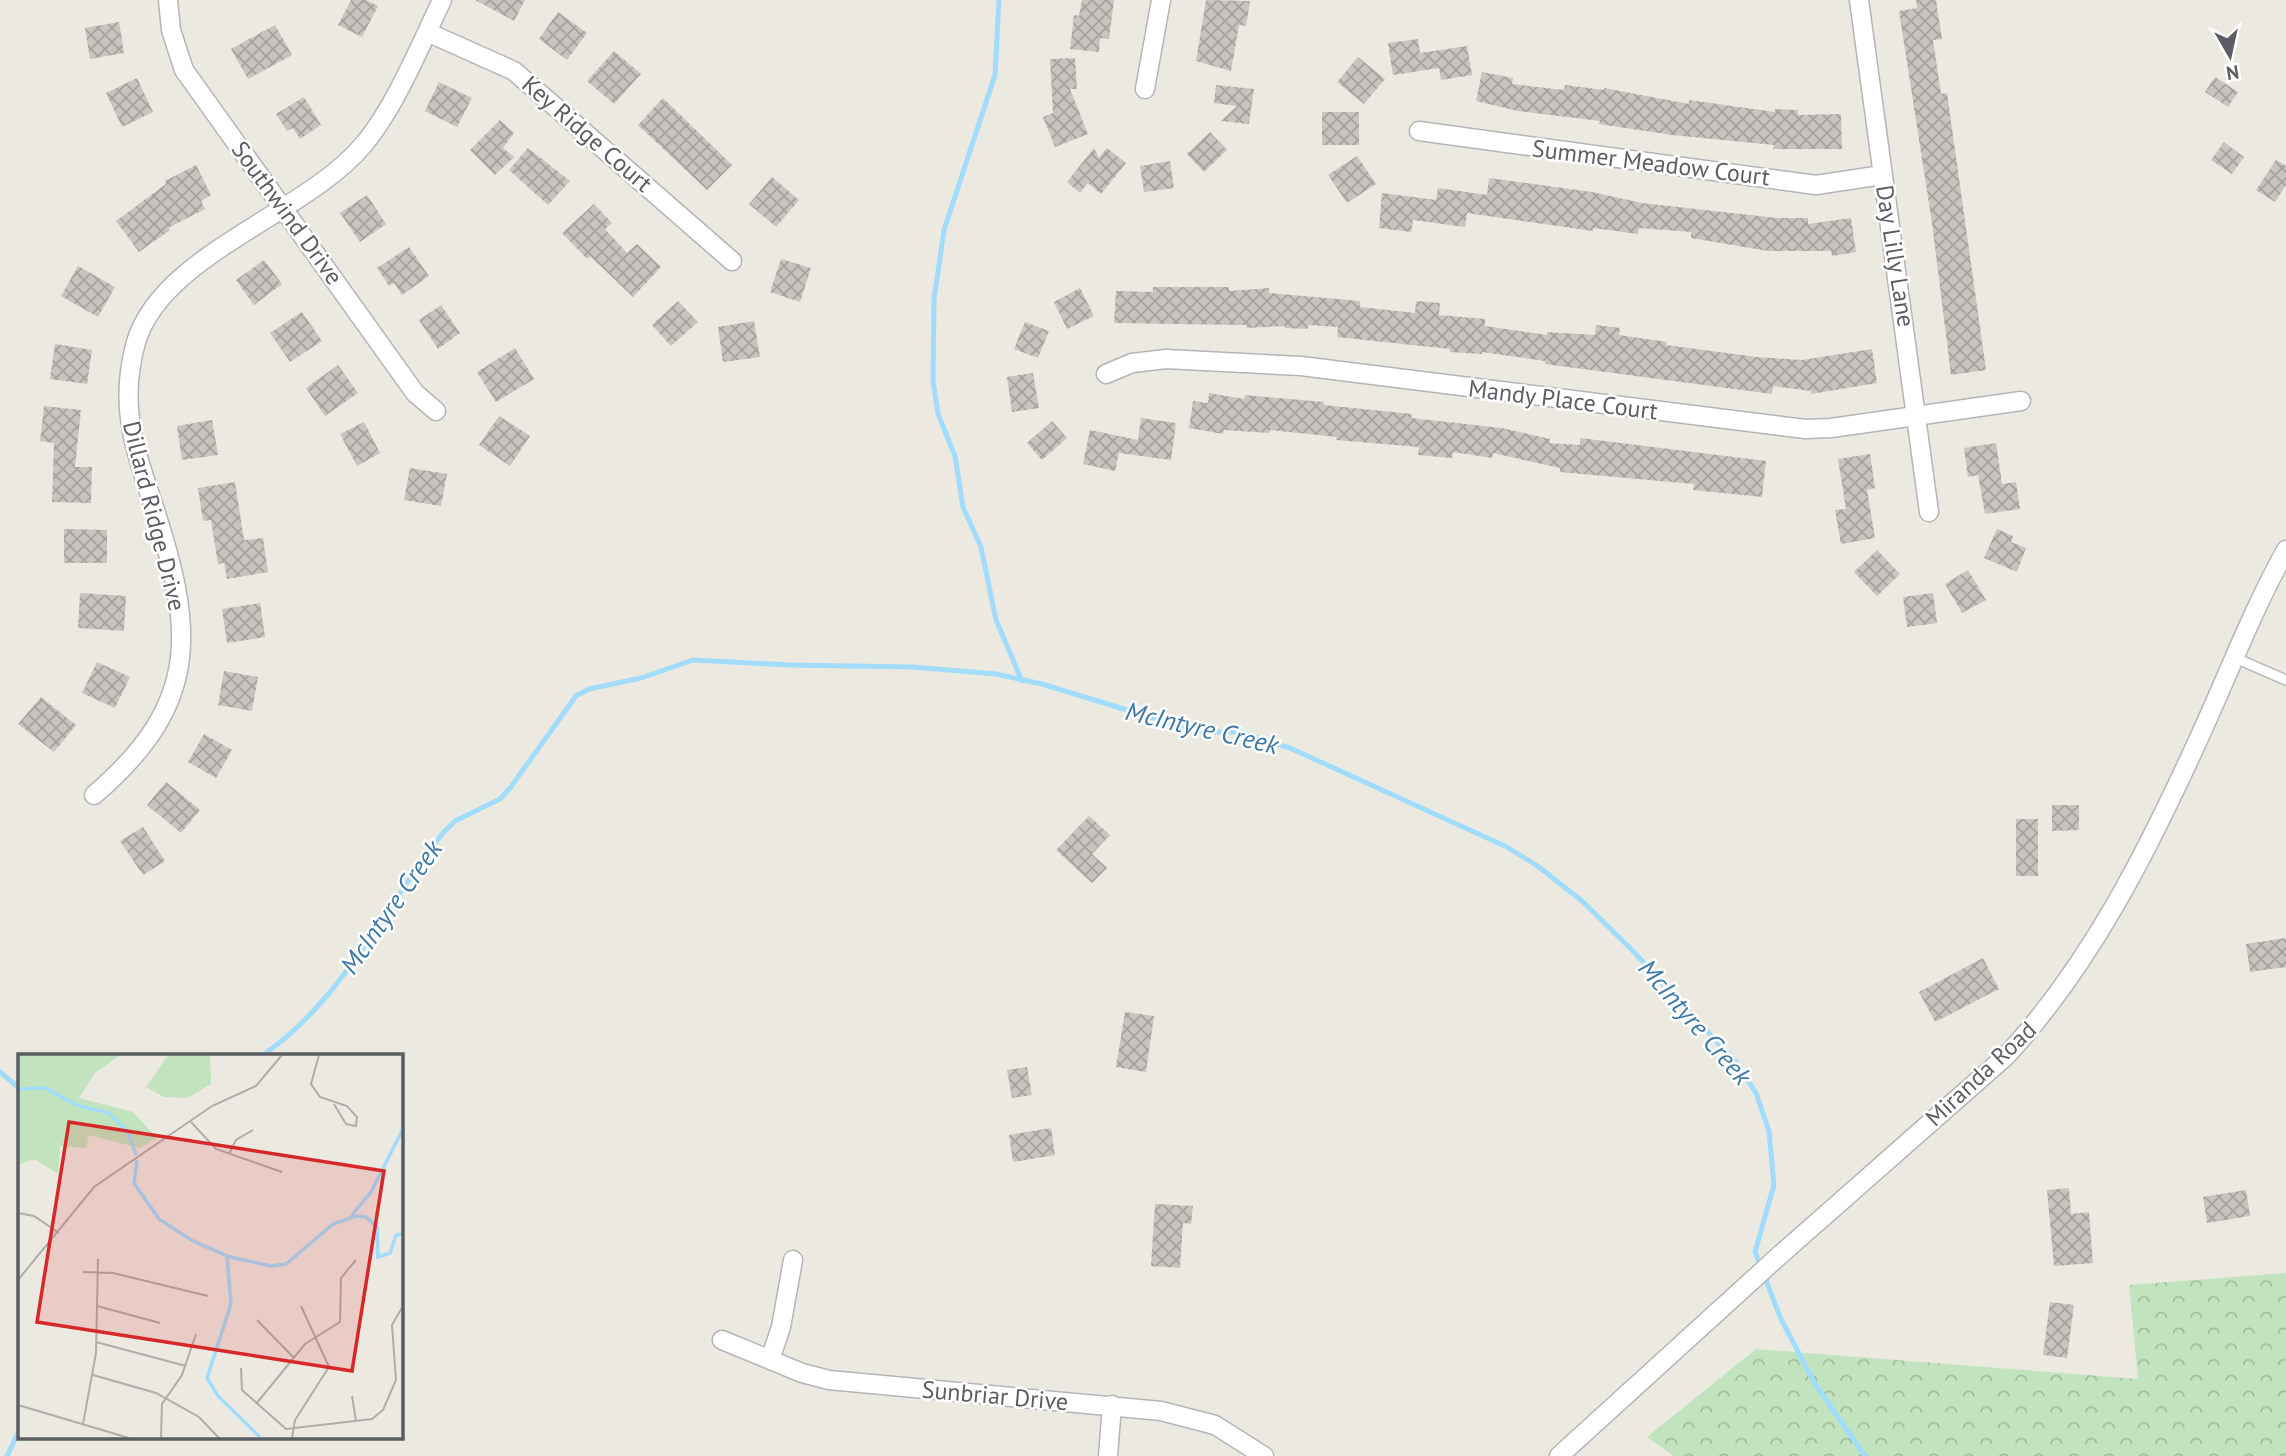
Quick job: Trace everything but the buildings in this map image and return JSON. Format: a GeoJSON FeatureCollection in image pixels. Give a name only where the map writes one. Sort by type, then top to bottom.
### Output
{"type":"FeatureCollection","features":[{"type":"Feature","properties":{"kind":"street","name":"Southwind Drive"},"geometry":{"type":"LineString","coordinates":[[168,0],[171,30],[184,70],[415,394],[436,411]]}},
{"type":"Feature","properties":{"kind":"street","name":"Dillard Ridge Drive"},"geometry":{"type":"LineString","coordinates":[[94,795],[144,747],[165,712],[183,648],[176,580],[128,421],[130,367],[137,338],[150,314],[174,286],[204,261],[344,165],[364,144],[442,0]]}},
{"type":"Feature","properties":{"kind":"street"},"geometry":{"type":"LineString","coordinates":[[1145,89],[1161,0]]}},
{"type":"Feature","properties":{"kind":"street","name":"Day Lilly Lane"},"geometry":{"type":"LineString","coordinates":[[1859,0],[1918,416],[1929,512]]}},
{"type":"Feature","properties":{"kind":"street","name":"Key Ridge Court"},"geometry":{"type":"LineString","coordinates":[[427,32],[513,71],[732,261]]}},
{"type":"Feature","properties":{"kind":"street","name":"Summer Meadow Court"},"geometry":{"type":"LineString","coordinates":[[1419,131],[1816,185],[1882,175]]}},
{"type":"Feature","properties":{"kind":"street","name":"Mandy Place Court"},"geometry":{"type":"LineString","coordinates":[[1106,374],[1132,363],[1166,359],[1301,366],[1756,425],[1831,428],[2021,401]]}},
{"type":"Feature","properties":{"kind":"street","name":"Miranda Road"},"geometry":{"type":"LineString","coordinates":[[1559,1456],[1780,1255],[2006,1056],[2038,1022],[2104,920],[2164,813],[2262,593],[2286,550]]}},
{"type":"Feature","properties":{"kind":"street"},"geometry":{"type":"LineString","coordinates":[[770,1360],[781,1327],[793,1260]]}},
{"type":"Feature","properties":{"kind":"street","name":"Sunbriar Drive"},"geometry":{"type":"LineString","coordinates":[[722,1340],[802,1373],[860,1385],[1161,1411],[1214,1425],[1264,1456]]}},
{"type":"Feature","properties":{"kind":"street"},"geometry":{"type":"LineString","coordinates":[[1108,1456],[1112,1405]]}},
{"type":"Feature","properties":{"kind":"lane"},"geometry":{"type":"LineString","coordinates":[[2233,657],[2286,680]]}},
{"type":"Feature","properties":{"kind":"green space"},"geometry":{"type":"Polygon","coordinates":[[[2286,1273],[2286,1456],[1674,1456],[1647,1437],[1756,1349],[2138,1379],[2129,1285],[2286,1273]]]}},
{"type":"Feature","properties":{"kind":"waterway"},"geometry":{"type":"LineString","coordinates":[[999,0],[995,75],[944,230],[934,299],[933,381],[938,414],[955,456],[963,507],[981,547],[996,620],[1022,681]]}},
{"type":"Feature","properties":{"kind":"waterway","name":"McIntyre Creek"},"geometry":{"type":"LineString","coordinates":[[264,1054],[292,1032],[340,980],[443,833],[455,821],[500,799],[576,696],[589,689],[641,678],[693,660],[913,667],[996,674],[1042,684],[1199,732],[1240,732],[1290,748],[1507,847],[1539,867],[1582,901],[1630,948],[1736,1062],[1756,1093],[1769,1131],[1774,1185],[1755,1252],[1781,1319],[1815,1384],[1865,1456]]}},
{"type":"Feature","properties":{"kind":"waterway","name":"McIntyre Creek"},"geometry":{"type":"LineString","coordinates":[[0,1072],[18,1087]]}},
{"type":"Feature","properties":{"kind":"waterway"},"geometry":{"type":"LineString","coordinates":[[7,1456],[18,1433]]}}]}
